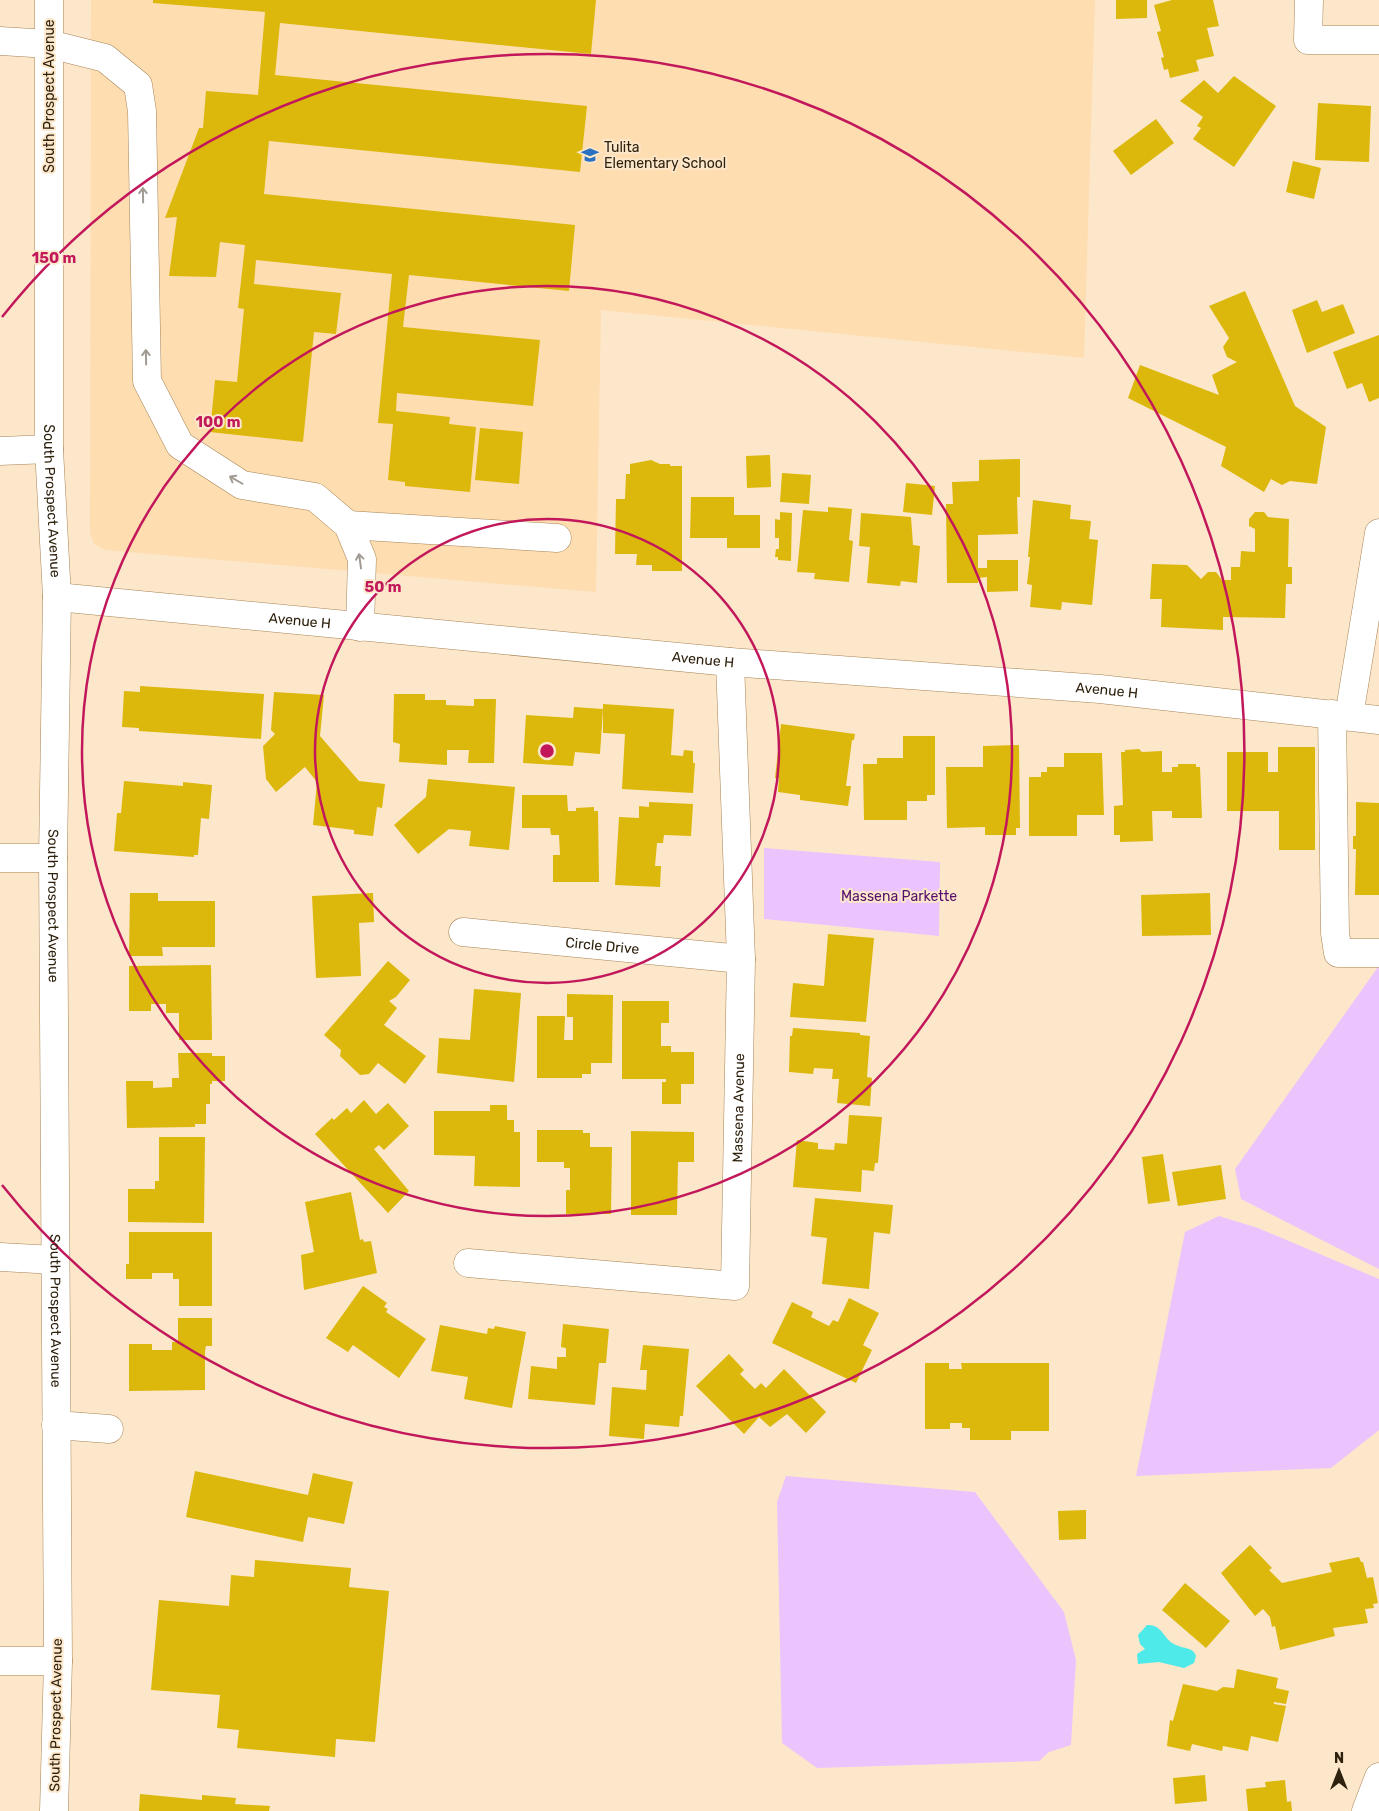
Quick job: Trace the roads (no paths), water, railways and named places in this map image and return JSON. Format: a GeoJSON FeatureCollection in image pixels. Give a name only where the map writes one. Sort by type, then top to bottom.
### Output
{"type":"FeatureCollection","features":[{"type":"Feature","properties":{"kind":"street","name":"South Prospect Avenue"},"geometry":{"type":"LineString","coordinates":[[49,0],[49,449],[57,597],[53,858],[58,1661],[54,1811]]}},
{"type":"Feature","properties":{"kind":"street"},"geometry":{"type":"LineString","coordinates":[[1309,0],[1308,40],[1379,40]]}},
{"type":"Feature","properties":{"kind":"street"},"geometry":{"type":"LineString","coordinates":[[0,41],[49,44],[105,58],[138,85],[142,112],[147,381],[180,445],[242,484],[315,497],[348,525],[362,559],[360,627]]}},
{"type":"Feature","properties":{"kind":"street"},"geometry":{"type":"LineString","coordinates":[[0,451],[49,449]]}},
{"type":"Feature","properties":{"kind":"street"},"geometry":{"type":"LineString","coordinates":[[348,525],[556,538]]}},
{"type":"Feature","properties":{"kind":"street"},"geometry":{"type":"LineString","coordinates":[[1379,533],[1341,715],[1335,933],[1338,953],[1379,953]]}},
{"type":"Feature","properties":{"kind":"street","name":"Avenue H"},"geometry":{"type":"LineString","coordinates":[[57,597],[730,662],[1100,688],[1379,720]]}},
{"type":"Feature","properties":{"kind":"street","name":"Massena Avenue"},"geometry":{"type":"LineString","coordinates":[[468,1262],[735,1286],[742,959],[730,662]]}},
{"type":"Feature","properties":{"kind":"street"},"geometry":{"type":"LineString","coordinates":[[0,858],[53,858]]}},
{"type":"Feature","properties":{"kind":"street","name":"Circle Drive"},"geometry":{"type":"LineString","coordinates":[[463,932],[742,959]]}},
{"type":"Feature","properties":{"kind":"street"},"geometry":{"type":"LineString","coordinates":[[0,1257],[55,1260]]}},
{"type":"Feature","properties":{"kind":"street"},"geometry":{"type":"LineString","coordinates":[[56,1425],[109,1429]]}},
{"type":"Feature","properties":{"kind":"street"},"geometry":{"type":"LineString","coordinates":[[0,1661],[58,1661]]}},
{"type":"Feature","properties":{"kind":"street"},"geometry":{"type":"LineString","coordinates":[[1366,1811],[1379,1777]]}},
{"type":"Feature","properties":{"kind":"water"},"geometry":{"type":"Polygon","coordinates":[[[1147,1625],[1156,1627],[1172,1643],[1193,1651],[1196,1656],[1194,1663],[1184,1668],[1159,1662],[1138,1664],[1137,1654],[1145,1649],[1140,1644],[1138,1635],[1147,1625]]]}},
{"type":"Feature","properties":{"kind":"place","name":"Tulita Elementary School"},"geometry":{"type":"Point","coordinates":[590,155]}},
{"type":"Feature","properties":{"kind":"park label","name":"Massena Parkette"},"geometry":{"type":"Point","coordinates":[899,896]}}]}
